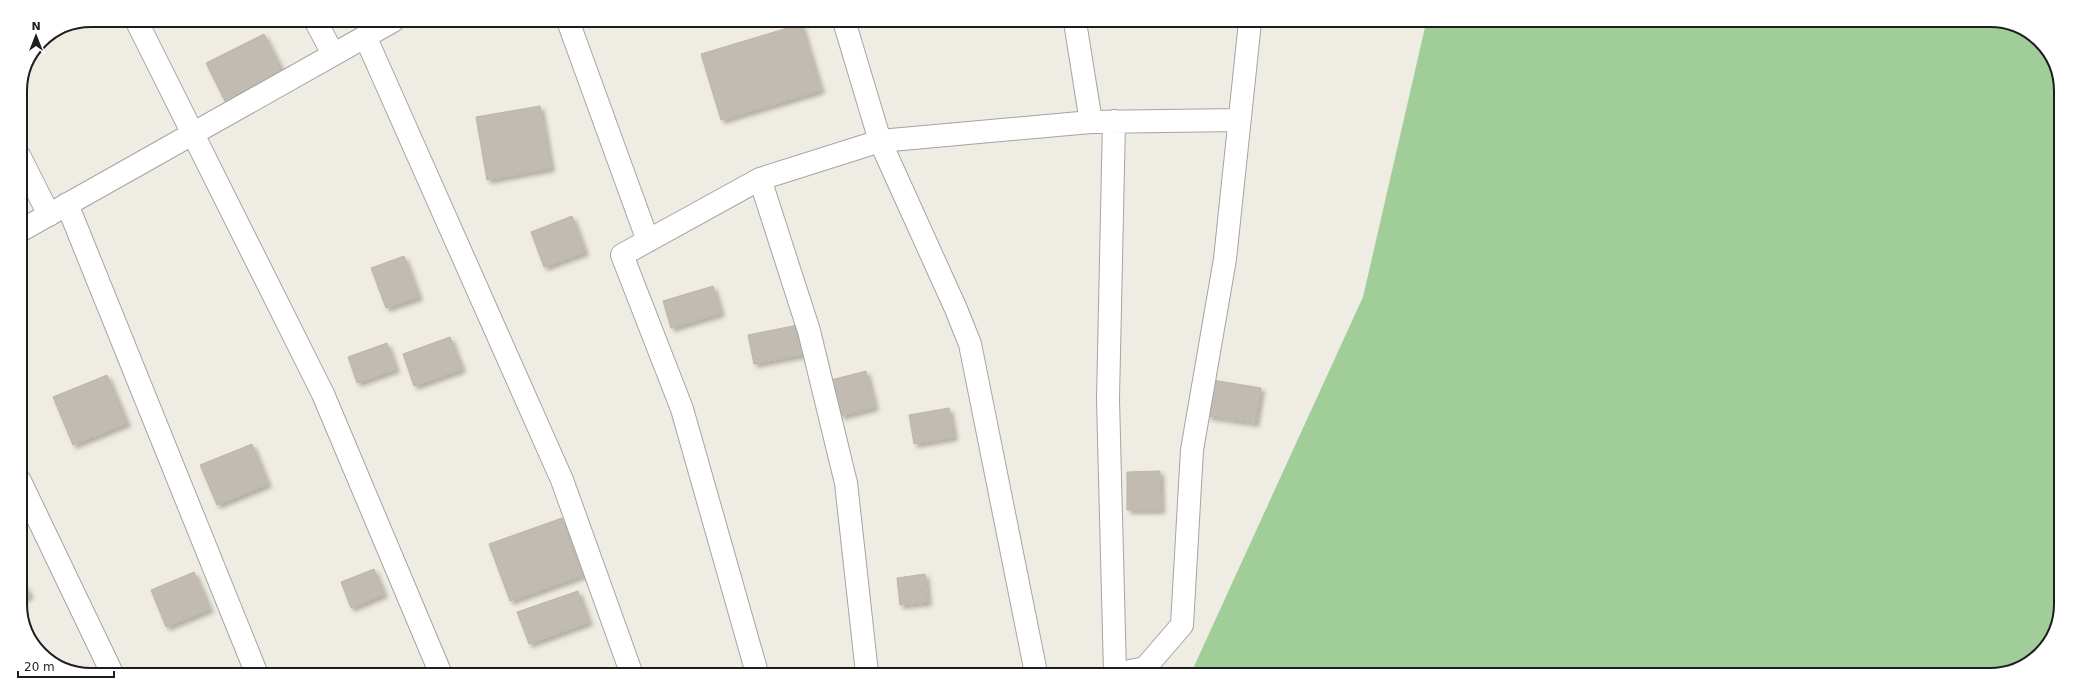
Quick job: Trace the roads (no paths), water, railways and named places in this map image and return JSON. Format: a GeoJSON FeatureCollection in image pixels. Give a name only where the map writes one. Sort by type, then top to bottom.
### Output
{"type":"FeatureCollection","features":[{"type":"Feature","properties":{"kind":"street"},"geometry":{"type":"LineString","coordinates":[[140,27],[323,394],[438,668]]}},
{"type":"Feature","properties":{"kind":"street"},"geometry":{"type":"LineString","coordinates":[[319,27],[333,54]]}},
{"type":"Feature","properties":{"kind":"street"},"geometry":{"type":"LineString","coordinates":[[27,227],[382,27]]}},
{"type":"Feature","properties":{"kind":"street"},"geometry":{"type":"LineString","coordinates":[[570,27],[648,241]]}},
{"type":"Feature","properties":{"kind":"street"},"geometry":{"type":"LineString","coordinates":[[846,27],[880,141],[970,344],[1035,668]]}},
{"type":"Feature","properties":{"kind":"street"},"geometry":{"type":"LineString","coordinates":[[1075,27],[1091,122]]}},
{"type":"Feature","properties":{"kind":"street"},"geometry":{"type":"LineString","coordinates":[[1145,668],[1182,625],[1192,450],[1225,259],[1249,27]]}},
{"type":"Feature","properties":{"kind":"street"},"geometry":{"type":"LineString","coordinates":[[365,36],[562,480],[630,668]]}},
{"type":"Feature","properties":{"kind":"street"},"geometry":{"type":"LineString","coordinates":[[756,668],[682,409],[622,255],[760,179],[880,141],[1091,122],[1239,120]]}},
{"type":"Feature","properties":{"kind":"street"},"geometry":{"type":"LineString","coordinates":[[1114,121],[1108,399],[1115,668]]}},
{"type":"Feature","properties":{"kind":"street"},"geometry":{"type":"LineString","coordinates":[[27,167],[58,209],[254,668]]}},
{"type":"Feature","properties":{"kind":"street"},"geometry":{"type":"LineString","coordinates":[[760,179],[809,331],[846,483],[866,668]]}},
{"type":"Feature","properties":{"kind":"street"},"geometry":{"type":"LineString","coordinates":[[27,496],[110,668]]}}]}
